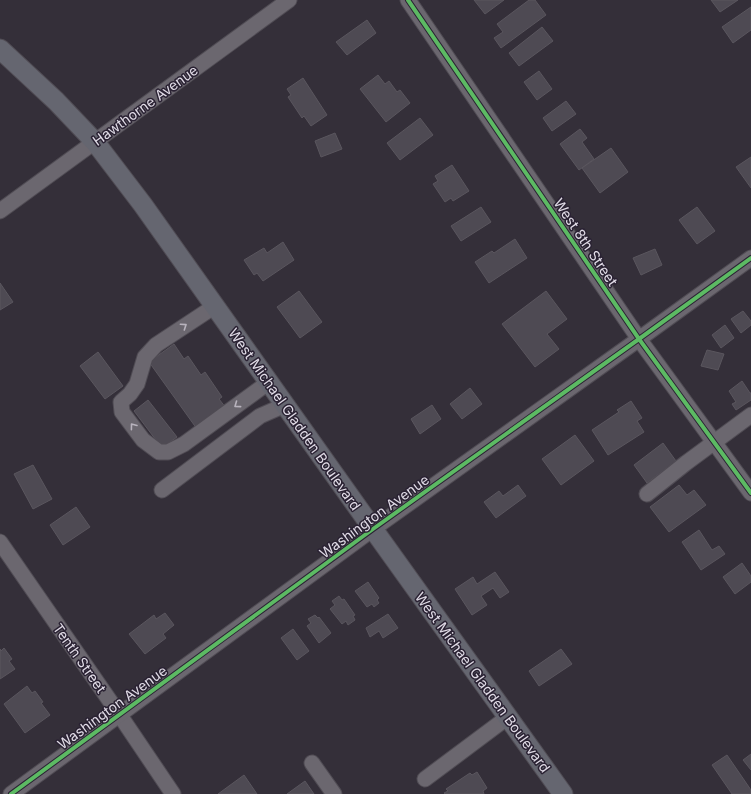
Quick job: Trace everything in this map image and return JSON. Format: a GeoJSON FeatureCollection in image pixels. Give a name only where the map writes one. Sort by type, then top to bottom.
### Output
{"type":"FeatureCollection","features":[{"type":"Feature","properties":{"kind":"main road","name":"West Michael Gladden Boulevard"},"geometry":{"type":"LineString","coordinates":[[0,49],[56,101],[95,142],[143,205],[373,530],[563,794]]}},
{"type":"Feature","properties":{"kind":"street","name":"Hawthorne Avenue"},"geometry":{"type":"LineString","coordinates":[[0,211],[289,0]]}},
{"type":"Feature","properties":{"kind":"street","name":"West 8th Street"},"geometry":{"type":"LineString","coordinates":[[408,0],[640,339],[751,493]]}},
{"type":"Feature","properties":{"kind":"street","name":"Washington Avenue"},"geometry":{"type":"LineString","coordinates":[[11,794],[373,530],[751,258]]}},
{"type":"Feature","properties":{"kind":"street"},"geometry":{"type":"LineString","coordinates":[[215,306],[156,345],[145,357],[137,384],[130,394],[121,402],[122,412],[143,440],[159,452],[168,452],[184,444],[269,382]]}},
{"type":"Feature","properties":{"kind":"street"},"geometry":{"type":"LineString","coordinates":[[162,490],[260,416],[285,405]]}},
{"type":"Feature","properties":{"kind":"street"},"geometry":{"type":"LineString","coordinates":[[647,494],[751,415]]}},
{"type":"Feature","properties":{"kind":"street","name":"Tenth Street"},"geometry":{"type":"LineString","coordinates":[[0,542],[173,794]]}},
{"type":"Feature","properties":{"kind":"street"},"geometry":{"type":"LineString","coordinates":[[425,779],[508,717]]}},
{"type":"Feature","properties":{"kind":"street"},"geometry":{"type":"LineString","coordinates":[[312,763],[334,794]]}},
{"type":"Feature","properties":{"kind":"building"},"geometry":{"type":"Polygon","coordinates":[[[474,0],[504,0],[485,14],[474,0]]]}},
{"type":"Feature","properties":{"kind":"building"},"geometry":{"type":"Polygon","coordinates":[[[529,0],[535,0],[546,15],[501,48],[494,38],[503,32],[497,24],[529,0]]]}},
{"type":"Feature","properties":{"kind":"building"},"geometry":{"type":"Polygon","coordinates":[[[711,0],[738,0],[720,12],[711,0]]]}},
{"type":"Feature","properties":{"kind":"building"},"geometry":{"type":"Polygon","coordinates":[[[751,7],[751,30],[733,43],[722,27],[751,7]]]}},
{"type":"Feature","properties":{"kind":"building"},"geometry":{"type":"Polygon","coordinates":[[[367,20],[376,33],[347,55],[336,42],[367,20]]]}},
{"type":"Feature","properties":{"kind":"building"},"geometry":{"type":"Polygon","coordinates":[[[542,27],[553,41],[519,66],[509,53],[542,27]]]}},
{"type":"Feature","properties":{"kind":"building"},"geometry":{"type":"Polygon","coordinates":[[[539,71],[552,89],[537,100],[524,82],[539,71]]]}},
{"type":"Feature","properties":{"kind":"building"},"geometry":{"type":"Polygon","coordinates":[[[378,75],[385,84],[389,81],[397,92],[400,90],[410,103],[386,122],[360,89],[378,75]]]}},
{"type":"Feature","properties":{"kind":"building"},"geometry":{"type":"Polygon","coordinates":[[[303,78],[327,115],[311,126],[304,116],[302,118],[288,97],[291,95],[287,89],[303,78]]]}},
{"type":"Feature","properties":{"kind":"building"},"geometry":{"type":"Polygon","coordinates":[[[566,101],[576,114],[552,131],[543,118],[566,101]]]}},
{"type":"Feature","properties":{"kind":"building"},"geometry":{"type":"Polygon","coordinates":[[[420,118],[433,135],[400,160],[387,143],[420,118]]]}},
{"type":"Feature","properties":{"kind":"building"},"geometry":{"type":"Polygon","coordinates":[[[580,129],[587,138],[582,142],[594,159],[579,170],[560,144],[580,129]]]}},
{"type":"Feature","properties":{"kind":"building"},"geometry":{"type":"Polygon","coordinates":[[[335,133],[342,149],[321,157],[315,141],[335,133]]]}},
{"type":"Feature","properties":{"kind":"building"},"geometry":{"type":"Polygon","coordinates":[[[611,148],[628,172],[600,193],[582,168],[611,148]]]}},
{"type":"Feature","properties":{"kind":"building"},"geometry":{"type":"Polygon","coordinates":[[[751,157],[751,188],[736,167],[751,157]]]}},
{"type":"Feature","properties":{"kind":"building"},"geometry":{"type":"Polygon","coordinates":[[[452,165],[469,191],[453,201],[451,198],[445,202],[433,184],[438,181],[435,176],[452,165]]]}},
{"type":"Feature","properties":{"kind":"building"},"geometry":{"type":"Polygon","coordinates":[[[481,207],[491,222],[461,241],[451,226],[481,207]]]}},
{"type":"Feature","properties":{"kind":"building"},"geometry":{"type":"Polygon","coordinates":[[[697,207],[715,231],[697,244],[679,220],[697,207]]]}},
{"type":"Feature","properties":{"kind":"building"},"geometry":{"type":"Polygon","coordinates":[[[515,239],[527,258],[489,283],[475,262],[492,251],[494,253],[515,239]]]}},
{"type":"Feature","properties":{"kind":"building"},"geometry":{"type":"Polygon","coordinates":[[[283,242],[294,260],[263,281],[257,273],[254,275],[244,260],[264,248],[267,253],[283,242]]]}},
{"type":"Feature","properties":{"kind":"building"},"geometry":{"type":"Polygon","coordinates":[[[655,249],[662,265],[641,275],[633,258],[655,249]]]}},
{"type":"Feature","properties":{"kind":"building"},"geometry":{"type":"Polygon","coordinates":[[[0,283],[13,302],[0,310],[0,283]]]}},
{"type":"Feature","properties":{"kind":"building"},"geometry":{"type":"Polygon","coordinates":[[[299,291],[322,322],[300,338],[277,307],[299,291]]]}},
{"type":"Feature","properties":{"kind":"building"},"geometry":{"type":"Polygon","coordinates":[[[546,291],[567,319],[547,334],[559,349],[535,367],[502,324],[546,291]]]}},
{"type":"Feature","properties":{"kind":"building"},"geometry":{"type":"Polygon","coordinates":[[[743,311],[751,321],[751,325],[741,333],[731,319],[743,311]]]}},
{"type":"Feature","properties":{"kind":"building"},"geometry":{"type":"Polygon","coordinates":[[[725,325],[734,338],[721,348],[712,335],[725,325]]]}},
{"type":"Feature","properties":{"kind":"building"},"geometry":{"type":"Polygon","coordinates":[[[174,344],[184,359],[188,356],[201,375],[205,372],[222,397],[219,399],[226,408],[197,429],[149,362],[174,344]]]}},
{"type":"Feature","properties":{"kind":"building"},"geometry":{"type":"Polygon","coordinates":[[[707,350],[724,354],[718,370],[701,366],[707,350]]]}},
{"type":"Feature","properties":{"kind":"building"},"geometry":{"type":"Polygon","coordinates":[[[98,352],[123,386],[105,399],[80,366],[98,352]]]}},
{"type":"Feature","properties":{"kind":"building"},"geometry":{"type":"Polygon","coordinates":[[[742,381],[751,393],[751,400],[736,410],[732,404],[736,402],[729,391],[742,381]]]}},
{"type":"Feature","properties":{"kind":"building"},"geometry":{"type":"Polygon","coordinates":[[[470,388],[482,404],[462,419],[450,404],[470,388]]]}},
{"type":"Feature","properties":{"kind":"building"},"geometry":{"type":"Polygon","coordinates":[[[148,400],[177,437],[162,448],[134,411],[148,400]]]}},
{"type":"Feature","properties":{"kind":"building"},"geometry":{"type":"Polygon","coordinates":[[[631,401],[642,418],[637,421],[644,432],[608,455],[592,430],[619,412],[617,410],[631,401]]]}},
{"type":"Feature","properties":{"kind":"building"},"geometry":{"type":"Polygon","coordinates":[[[432,405],[441,419],[420,434],[411,419],[432,405]]]}},
{"type":"Feature","properties":{"kind":"building"},"geometry":{"type":"Polygon","coordinates":[[[575,435],[594,461],[561,485],[542,459],[575,435]]]}},
{"type":"Feature","properties":{"kind":"building"},"geometry":{"type":"Polygon","coordinates":[[[663,443],[676,461],[647,483],[634,465],[663,443]]]}},
{"type":"Feature","properties":{"kind":"building"},"geometry":{"type":"Polygon","coordinates":[[[33,465],[52,499],[33,509],[14,474],[33,465]]]}},
{"type":"Feature","properties":{"kind":"building"},"geometry":{"type":"Polygon","coordinates":[[[518,485],[526,496],[496,518],[484,502],[499,491],[503,496],[518,485]]]}},
{"type":"Feature","properties":{"kind":"building"},"geometry":{"type":"Polygon","coordinates":[[[679,485],[687,495],[694,490],[706,505],[669,532],[650,507],[679,485]]]}},
{"type":"Feature","properties":{"kind":"building"},"geometry":{"type":"Polygon","coordinates":[[[76,507],[90,527],[63,545],[50,525],[76,507]]]}},
{"type":"Feature","properties":{"kind":"building"},"geometry":{"type":"Polygon","coordinates":[[[699,530],[712,550],[719,546],[725,554],[701,570],[682,542],[699,530]]]}},
{"type":"Feature","properties":{"kind":"building"},"geometry":{"type":"Polygon","coordinates":[[[742,563],[751,576],[751,582],[735,594],[723,577],[742,563]]]}},
{"type":"Feature","properties":{"kind":"building"},"geometry":{"type":"Polygon","coordinates":[[[495,572],[509,592],[500,598],[493,588],[481,596],[487,605],[472,615],[455,589],[473,577],[477,584],[495,572]]]}},
{"type":"Feature","properties":{"kind":"building"},"geometry":{"type":"Polygon","coordinates":[[[368,582],[379,598],[377,600],[379,603],[374,607],[372,604],[367,607],[355,591],[368,582]]]}},
{"type":"Feature","properties":{"kind":"building"},"geometry":{"type":"Polygon","coordinates":[[[339,596],[342,600],[344,599],[355,615],[353,616],[355,620],[348,625],[346,621],[342,624],[330,609],[335,605],[332,601],[339,596]]]}},
{"type":"Feature","properties":{"kind":"building"},"geometry":{"type":"Polygon","coordinates":[[[165,613],[174,625],[163,634],[166,638],[145,654],[129,634],[154,615],[156,619],[165,613]]]}},
{"type":"Feature","properties":{"kind":"building"},"geometry":{"type":"Polygon","coordinates":[[[388,614],[398,628],[383,638],[379,631],[370,637],[366,628],[388,614]]]}},
{"type":"Feature","properties":{"kind":"building"},"geometry":{"type":"Polygon","coordinates":[[[315,615],[318,618],[319,617],[331,633],[319,643],[307,626],[311,623],[308,619],[315,615]]]}},
{"type":"Feature","properties":{"kind":"building"},"geometry":{"type":"Polygon","coordinates":[[[293,629],[309,651],[297,660],[281,638],[293,629]]]}},
{"type":"Feature","properties":{"kind":"building"},"geometry":{"type":"Polygon","coordinates":[[[4,648],[12,659],[9,661],[15,669],[0,679],[0,649],[1,651],[4,648]]]}},
{"type":"Feature","properties":{"kind":"building"},"geometry":{"type":"Polygon","coordinates":[[[561,649],[572,664],[539,686],[529,671],[561,649]]]}},
{"type":"Feature","properties":{"kind":"building"},"geometry":{"type":"Polygon","coordinates":[[[27,686],[32,693],[35,691],[43,702],[41,703],[50,715],[25,733],[4,704],[27,686]]]}},
{"type":"Feature","properties":{"kind":"building"},"geometry":{"type":"Polygon","coordinates":[[[751,754],[751,770],[743,760],[751,754]]]}},
{"type":"Feature","properties":{"kind":"building"},"geometry":{"type":"Polygon","coordinates":[[[727,755],[751,790],[751,794],[732,794],[712,765],[727,755]]]}},
{"type":"Feature","properties":{"kind":"building"},"geometry":{"type":"Polygon","coordinates":[[[477,772],[487,788],[483,791],[484,794],[444,793],[448,791],[446,789],[470,773],[472,775],[477,772]]]}},
{"type":"Feature","properties":{"kind":"building"},"geometry":{"type":"Polygon","coordinates":[[[244,775],[257,794],[218,794],[244,775]]]}},
{"type":"Feature","properties":{"kind":"building"},"geometry":{"type":"Polygon","coordinates":[[[305,781],[314,794],[287,794],[305,781]]]}},
{"type":"Feature","properties":{"kind":"cycle path"},"geometry":{"type":"LineString","coordinates":[[408,0],[639,339],[751,493]]}},
{"type":"Feature","properties":{"kind":"cycle path"},"geometry":{"type":"LineString","coordinates":[[11,794],[373,529],[751,258]]}}]}
